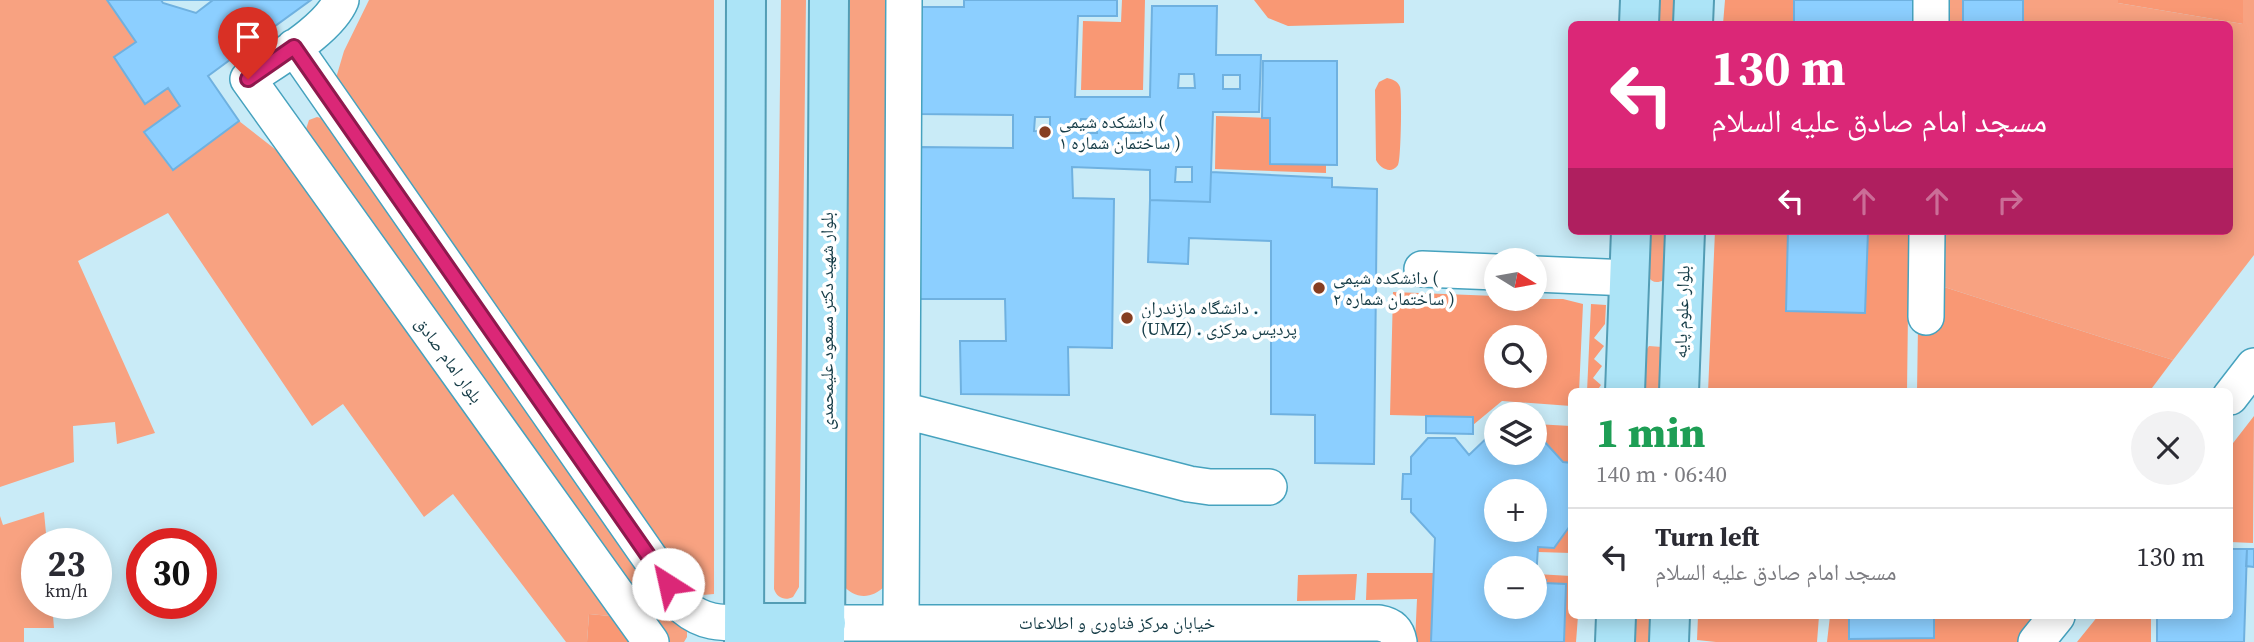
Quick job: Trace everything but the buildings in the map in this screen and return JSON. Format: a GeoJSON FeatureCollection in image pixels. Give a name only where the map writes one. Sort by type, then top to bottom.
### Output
{"type":"FeatureCollection","features":[{"type":"Feature","properties":{"kind":"main road"},"geometry":{"type":"LineString","coordinates":[[746,0],[744,633],[825,633]]}},
{"type":"Feature","properties":{"kind":"main road","name":"بلوار شهید دکتر مسعود علیمحمدی"},"geometry":{"type":"LineString","coordinates":[[825,633],[830,0]]}},
{"type":"Feature","properties":{"kind":"main road"},"geometry":{"type":"LineString","coordinates":[[1639,21],[1640,0]]}},
{"type":"Feature","properties":{"kind":"main road"},"geometry":{"type":"LineString","coordinates":[[1693,21],[1694,0]]}},
{"type":"Feature","properties":{"kind":"main road"},"geometry":{"type":"LineString","coordinates":[[1625,388],[1631,235]]}},
{"type":"Feature","properties":{"kind":"main road","name":"بلوار علوم پایه"},"geometry":{"type":"LineString","coordinates":[[1679,388],[1685,235]]}},
{"type":"Feature","properties":{"kind":"main road"},"geometry":{"type":"LineString","coordinates":[[1629,295],[1682,315]]}},
{"type":"Feature","properties":{"kind":"main road"},"geometry":{"type":"LineString","coordinates":[[1615,642],[1616,619]]}},
{"type":"Feature","properties":{"kind":"main road"},"geometry":{"type":"LineString","coordinates":[[1669,642],[1670,619]]}},
{"type":"Feature","properties":{"kind":"street"},"geometry":{"type":"LineString","coordinates":[[341,0],[328,21],[294,47],[684,607],[696,616],[744,633]]}},
{"type":"Feature","properties":{"kind":"street"},"geometry":{"type":"LineString","coordinates":[[901,623],[904,0]]}},
{"type":"Feature","properties":{"kind":"street"},"geometry":{"type":"LineString","coordinates":[[1931,0],[1931,21]]}},
{"type":"Feature","properties":{"kind":"street","name":"بلوار امام صادق"},"geometry":{"type":"LineString","coordinates":[[294,47],[248,79],[651,642]]}},
{"type":"Feature","properties":{"kind":"street"},"geometry":{"type":"LineString","coordinates":[[1926,317],[1927,235]]}},
{"type":"Feature","properties":{"kind":"street"},"geometry":{"type":"LineString","coordinates":[[1422,269],[1484,272]]}},
{"type":"Feature","properties":{"kind":"street"},"geometry":{"type":"LineString","coordinates":[[1547,277],[1629,295]]}},
{"type":"Feature","properties":{"kind":"street"},"geometry":{"type":"LineString","coordinates":[[2233,393],[2254,366]]}},
{"type":"Feature","properties":{"kind":"street"},"geometry":{"type":"LineString","coordinates":[[902,410],[1189,484],[1210,487],[1269,487]]}},
{"type":"Feature","properties":{"kind":"street"},"geometry":{"type":"LineString","coordinates":[[2036,642],[2055,619]]}},
{"type":"Feature","properties":{"kind":"street","name":"خیابان مرکز فناوری و اطلاعات"},"geometry":{"type":"LineString","coordinates":[[825,633],[901,623],[1379,623],[1395,631],[1399,642]]}},
{"type":"Feature","properties":{"kind":"shaded area"},"geometry":{"type":"Polygon","coordinates":[[[0,0],[107,0],[136,42],[114,57],[168,88],[180,106],[144,132],[172,170],[239,121],[289,160],[610,616],[589,614],[587,642],[566,642],[453,494],[424,517],[343,404],[312,426],[168,213],[78,261],[155,433],[117,444],[115,422],[73,426],[74,462],[0,487],[0,0]]]}},
{"type":"Feature","properties":{"kind":"shaded area"},"geometry":{"type":"Polygon","coordinates":[[[369,0],[714,0],[714,594],[703,595],[690,587],[336,78],[344,51],[369,0]]]}},
{"type":"Feature","properties":{"kind":"shaded area"},"geometry":{"type":"Polygon","coordinates":[[[781,0],[806,0],[799,587],[793,597],[787,599],[779,597],[774,589],[781,0]]]}},
{"type":"Feature","properties":{"kind":"shaded area"},"geometry":{"type":"Polygon","coordinates":[[[840,0],[892,0],[885,586],[874,594],[863,596],[852,593],[842,584],[840,0]]]}},
{"type":"Feature","properties":{"kind":"shaded area"},"geometry":{"type":"Polygon","coordinates":[[[1122,0],[1145,0],[1143,90],[1081,90],[1083,21],[1121,22],[1122,0]]]}},
{"type":"Feature","properties":{"kind":"shaded area"},"geometry":{"type":"Polygon","coordinates":[[[1254,0],[1404,0],[1404,23],[1288,26],[1268,18],[1254,0]]]}},
{"type":"Feature","properties":{"kind":"shaded area"},"geometry":{"type":"Polygon","coordinates":[[[1656,0],[1681,0],[1680,21],[1655,21],[1656,0]]]}},
{"type":"Feature","properties":{"kind":"shaded area"},"geometry":{"type":"Polygon","coordinates":[[[1725,0],[1794,0],[1794,21],[1723,21],[1725,0]]]}},
{"type":"Feature","properties":{"kind":"shaded area"},"geometry":{"type":"Polygon","coordinates":[[[1944,0],[1963,0],[1963,21],[1943,21],[1944,0]]]}},
{"type":"Feature","properties":{"kind":"shaded area"},"geometry":{"type":"Polygon","coordinates":[[[2023,0],[2118,0],[2118,3],[2225,21],[2023,21],[2023,0]]]}},
{"type":"Feature","properties":{"kind":"shaded area"},"geometry":{"type":"Polygon","coordinates":[[[2118,0],[2243,0],[2243,24],[2233,21],[2118,3],[2118,0]]]}},
{"type":"Feature","properties":{"kind":"shaded area"},"geometry":{"type":"Polygon","coordinates":[[[2243,0],[2254,0],[2254,255],[2173,360],[1938,285],[1939,235],[2233,235],[2233,22],[2243,24],[2243,0]]]}},
{"type":"Feature","properties":{"kind":"shaded area"},"geometry":{"type":"Polygon","coordinates":[[[1387,78],[1399,85],[1401,92],[1399,161],[1392,170],[1383,168],[1376,160],[1375,90],[1379,82],[1387,78]]]}},
{"type":"Feature","properties":{"kind":"shaded area"},"geometry":{"type":"Polygon","coordinates":[[[1216,116],[1270,118],[1270,164],[1326,165],[1326,173],[1215,169],[1216,116]]]}},
{"type":"Feature","properties":{"kind":"shaded area"},"geometry":{"type":"Polygon","coordinates":[[[317,117],[325,119],[687,629],[684,642],[667,642],[305,132],[309,120],[317,117]]]}},
{"type":"Feature","properties":{"kind":"shaded area"},"geometry":{"type":"Polygon","coordinates":[[[1646,235],[1670,235],[1664,280],[1654,282],[1647,276],[1646,235]]]}},
{"type":"Feature","properties":{"kind":"shaded area"},"geometry":{"type":"Polygon","coordinates":[[[1715,235],[1788,235],[1786,311],[1865,313],[1868,235],[1909,235],[1907,388],[1708,388],[1715,235]]]}},
{"type":"Feature","properties":{"kind":"shaded area"},"geometry":{"type":"Polygon","coordinates":[[[1938,285],[2173,360],[2152,388],[1917,388],[1918,326],[1938,285]]]}},
{"type":"Feature","properties":{"kind":"shaded area"},"geometry":{"type":"Polygon","coordinates":[[[1393,292],[1484,296],[1484,312],[1547,312],[1547,299],[1563,299],[1583,304],[1579,388],[1568,388],[1568,406],[1547,404],[1547,402],[1484,402],[1484,416],[1473,425],[1473,417],[1390,415],[1393,292]]]}},
{"type":"Feature","properties":{"kind":"shaded area"},"geometry":{"type":"Polygon","coordinates":[[[1591,304],[1606,305],[1605,324],[1594,338],[1604,346],[1594,359],[1602,366],[1593,378],[1601,385],[1599,388],[1587,388],[1591,304]]]}},
{"type":"Feature","properties":{"kind":"shaded area"},"geometry":{"type":"Polygon","coordinates":[[[1649,346],[1662,347],[1666,388],[1641,388],[1644,353],[1649,346]]]}},
{"type":"Feature","properties":{"kind":"shaded area"},"geometry":{"type":"Polygon","coordinates":[[[2254,416],[2253,543],[2233,542],[2233,443],[2254,416]]]}},
{"type":"Feature","properties":{"kind":"shaded area"},"geometry":{"type":"Polygon","coordinates":[[[1547,425],[1568,426],[1568,463],[1563,462],[1547,444],[1547,425]]]}},
{"type":"Feature","properties":{"kind":"shaded area"},"geometry":{"type":"Polygon","coordinates":[[[44,512],[46,528],[21,528],[21,619],[53,619],[54,628],[24,628],[24,642],[0,642],[0,516],[3,525],[44,512]]]}},
{"type":"Feature","properties":{"kind":"shaded area"},"geometry":{"type":"Polygon","coordinates":[[[1568,527],[1568,553],[1538,552],[1538,547],[1554,547],[1568,527]]]}},
{"type":"Feature","properties":{"kind":"shaded area"},"geometry":{"type":"Polygon","coordinates":[[[1367,573],[1433,573],[1431,642],[1415,642],[1417,599],[1366,600],[1367,573]]]}},
{"type":"Feature","properties":{"kind":"shaded area"},"geometry":{"type":"Polygon","coordinates":[[[1357,574],[1355,600],[1297,601],[1298,575],[1357,574]]]}},
{"type":"Feature","properties":{"kind":"shaded area"},"geometry":{"type":"Polygon","coordinates":[[[1547,575],[1568,576],[1568,619],[1578,619],[1576,642],[1564,642],[1566,584],[1547,583],[1547,575]]]}},
{"type":"Feature","properties":{"kind":"shaded area"},"geometry":{"type":"Polygon","coordinates":[[[589,614],[610,616],[630,642],[587,642],[589,614]]]}},
{"type":"Feature","properties":{"kind":"shaded area"},"geometry":{"type":"Polygon","coordinates":[[[1632,619],[1657,619],[1656,642],[1631,642],[1632,619]]]}},
{"type":"Feature","properties":{"kind":"shaded area"},"geometry":{"type":"Polygon","coordinates":[[[1698,619],[1819,619],[1817,642],[1697,640],[1698,619]]]}},
{"type":"Feature","properties":{"kind":"shaded area"},"geometry":{"type":"Polygon","coordinates":[[[1830,619],[1849,619],[1849,638],[1934,638],[1934,619],[2044,619],[2025,642],[1827,642],[1830,619]]]}},
{"type":"Feature","properties":{"kind":"shaded area"},"geometry":{"type":"Polygon","coordinates":[[[2096,619],[2151,619],[2151,642],[2077,642],[2096,619]]]}},
{"type":"Feature","properties":{"kind":"place","name":"دانشکده شیمی ( ساختمان شماره ۱ )"},"geometry":{"type":"Point","coordinates":[1045,132]}},
{"type":"Feature","properties":{"kind":"place","name":"دانشکده شیمی ( ساختمان شماره ۲ )"},"geometry":{"type":"Point","coordinates":[1319,288]}},
{"type":"Feature","properties":{"kind":"place","name":"دانشگاه مازندران . (UMZ) . پردیس مرکزی"},"geometry":{"type":"Point","coordinates":[1127,318]}},
{"type":"Feature","properties":{"kind":"route"},"geometry":{"type":"LineString","coordinates":[[248,79],[294,47],[668,584]]}}]}
